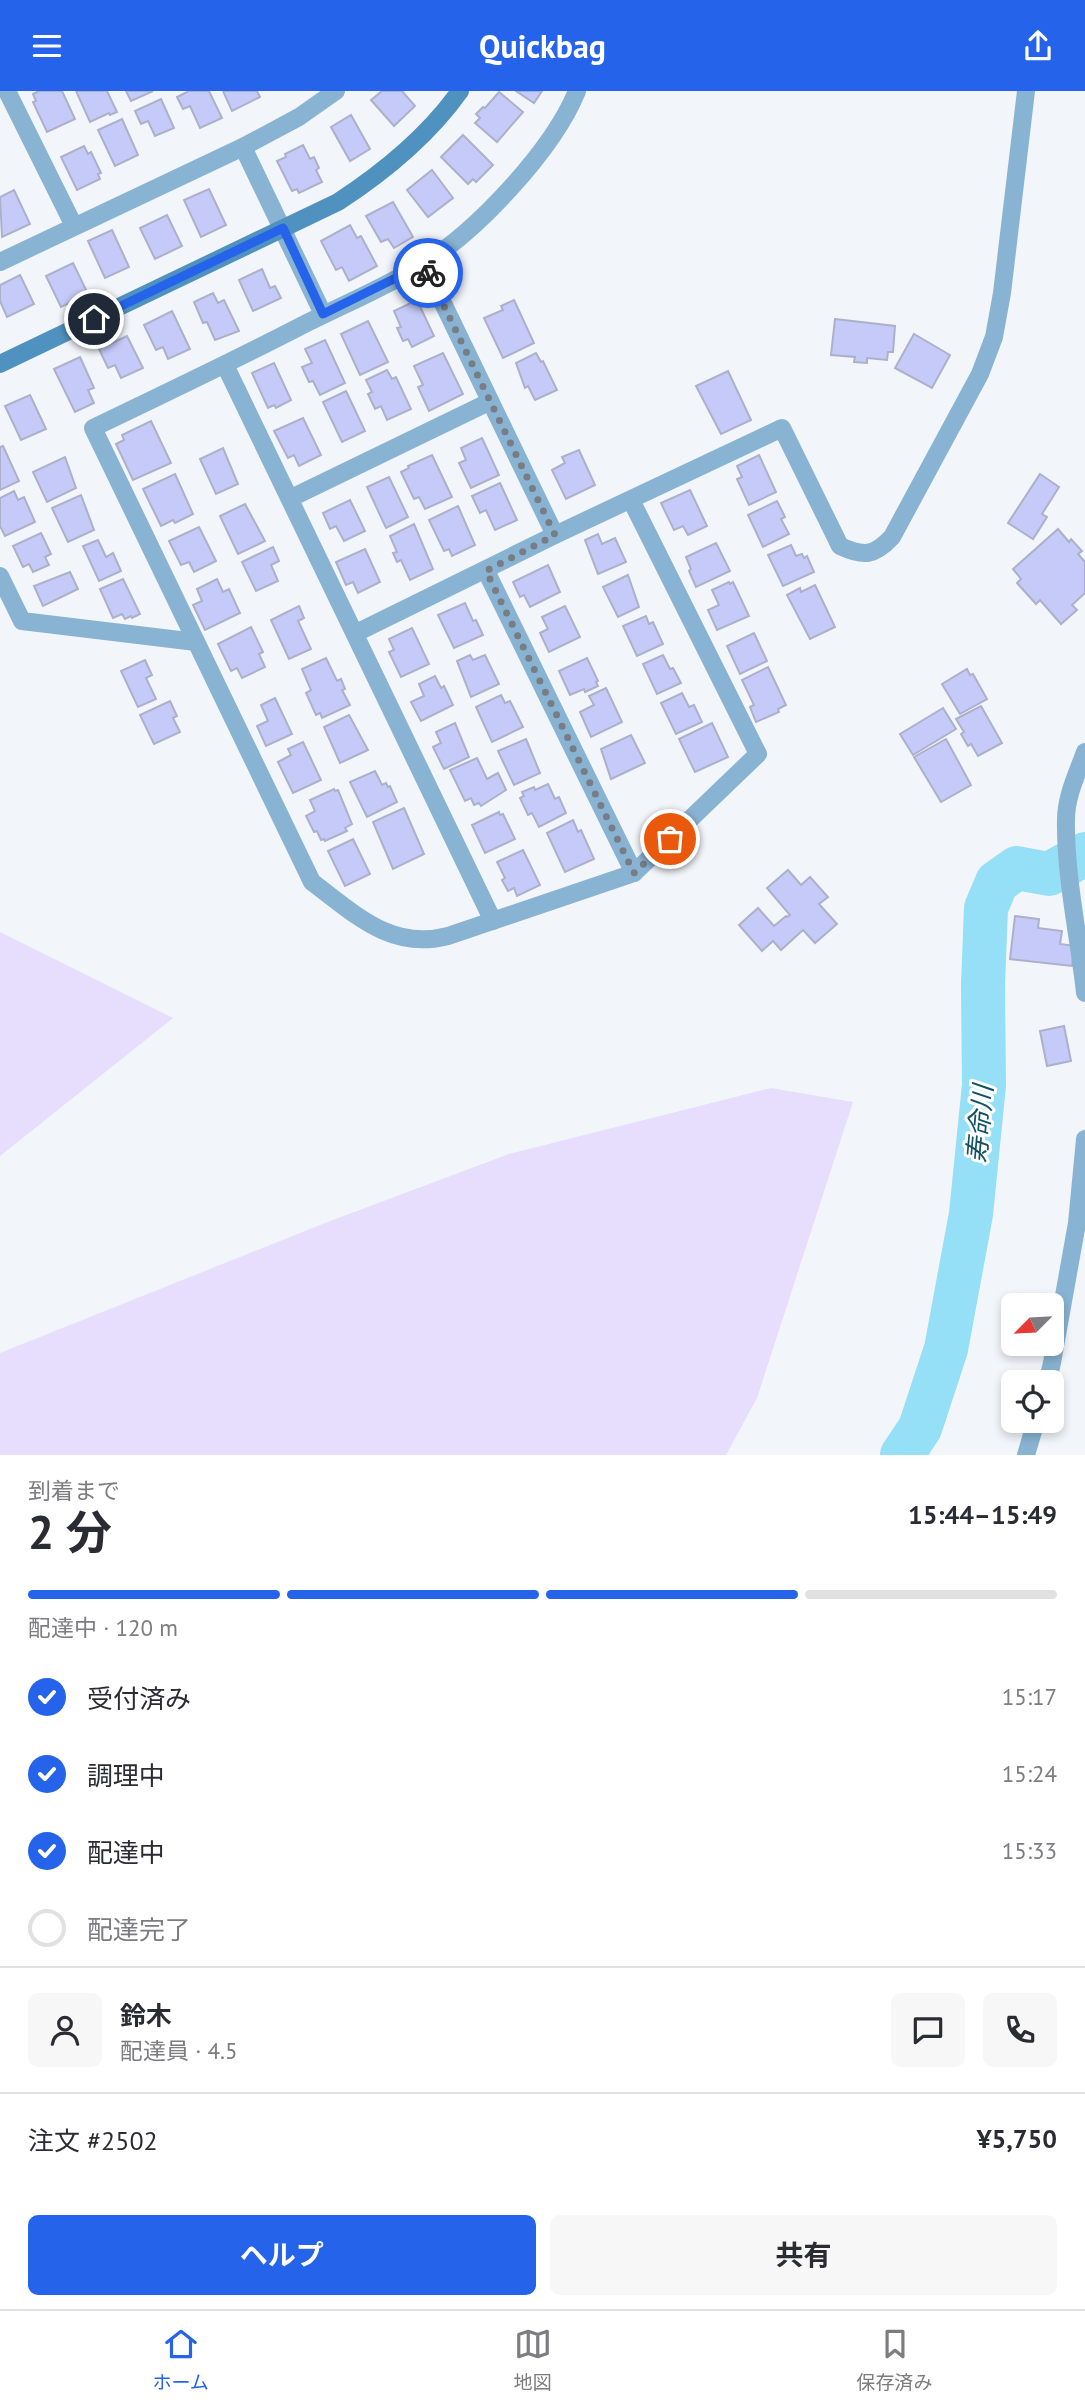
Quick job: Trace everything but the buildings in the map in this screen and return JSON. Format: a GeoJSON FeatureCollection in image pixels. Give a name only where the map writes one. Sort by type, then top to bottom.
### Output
{"type":"FeatureCollection","features":[{"type":"Feature","properties":{"kind":"street"},"geometry":{"type":"LineString","coordinates":[[7,91],[74,226]]}},
{"type":"Feature","properties":{"kind":"street"},"geometry":{"type":"LineString","coordinates":[[0,262],[243,147],[299,117],[336,91]]}},
{"type":"Feature","properties":{"kind":"street"},"geometry":{"type":"LineString","coordinates":[[0,365],[338,202],[369,182],[397,158],[460,91]]}},
{"type":"Feature","properties":{"kind":"street"},"geometry":{"type":"LineString","coordinates":[[578,91],[548,140],[491,209],[424,264],[225,365],[93,428],[312,882],[362,919],[386,933],[408,940],[430,940],[634,873],[758,754],[631,500]]}},
{"type":"Feature","properties":{"kind":"street"},"geometry":{"type":"LineString","coordinates":[[356,633],[782,428],[840,546],[857,554],[878,551],[892,537],[980,374],[994,337],[1002,293],[1026,91]]}},
{"type":"Feature","properties":{"kind":"street"},"geometry":{"type":"LineString","coordinates":[[243,147],[323,314]]}},
{"type":"Feature","properties":{"kind":"street"},"geometry":{"type":"LineString","coordinates":[[424,264],[555,535]]}},
{"type":"Feature","properties":{"kind":"street"},"geometry":{"type":"LineString","coordinates":[[225,365],[493,921]]}},
{"type":"Feature","properties":{"kind":"street"},"geometry":{"type":"LineString","coordinates":[[290,498],[489,402]]}},
{"type":"Feature","properties":{"kind":"street"},"geometry":{"type":"LineString","coordinates":[[486,571],[634,873]]}},
{"type":"Feature","properties":{"kind":"street"},"geometry":{"type":"LineString","coordinates":[[0,576],[22,621],[196,642]]}},
{"type":"Feature","properties":{"kind":"street"},"geometry":{"type":"LineString","coordinates":[[1085,752],[1070,790],[1066,818],[1070,875],[1085,993]]}},
{"type":"Feature","properties":{"kind":"street"},"geometry":{"type":"LineString","coordinates":[[1050,1370],[1077,1223],[1085,1139]]}},
{"type":"Feature","properties":{"kind":"street"},"geometry":{"type":"LineString","coordinates":[[1026,1455],[1032,1433]]}},
{"type":"Feature","properties":{"kind":"shaded area"},"geometry":{"type":"Polygon","coordinates":[[[0,932],[173,1018],[0,1156],[0,932]]]}},
{"type":"Feature","properties":{"kind":"shaded area"},"geometry":{"type":"Polygon","coordinates":[[[771,1088],[853,1102],[757,1398],[726,1455],[0,1455],[0,1353],[325,1223],[509,1154],[771,1088]]]}},
{"type":"Feature","properties":{"kind":"waterway","name":"寿命川"},"geometry":{"type":"LineString","coordinates":[[902,1455],[920,1428],[946,1349],[971,1214],[984,1085],[983,985],[986,908],[997,882],[1017,868],[1049,874],[1085,854]]}},
{"type":"Feature","properties":{"kind":"way so far"},"geometry":{"type":"LineString","coordinates":[[428,273],[555,535],[486,571],[634,873],[670,839]]}},
{"type":"Feature","properties":{"kind":"route"},"geometry":{"type":"LineString","coordinates":[[94,319],[283,228],[323,314],[424,264],[428,273]]}}]}
